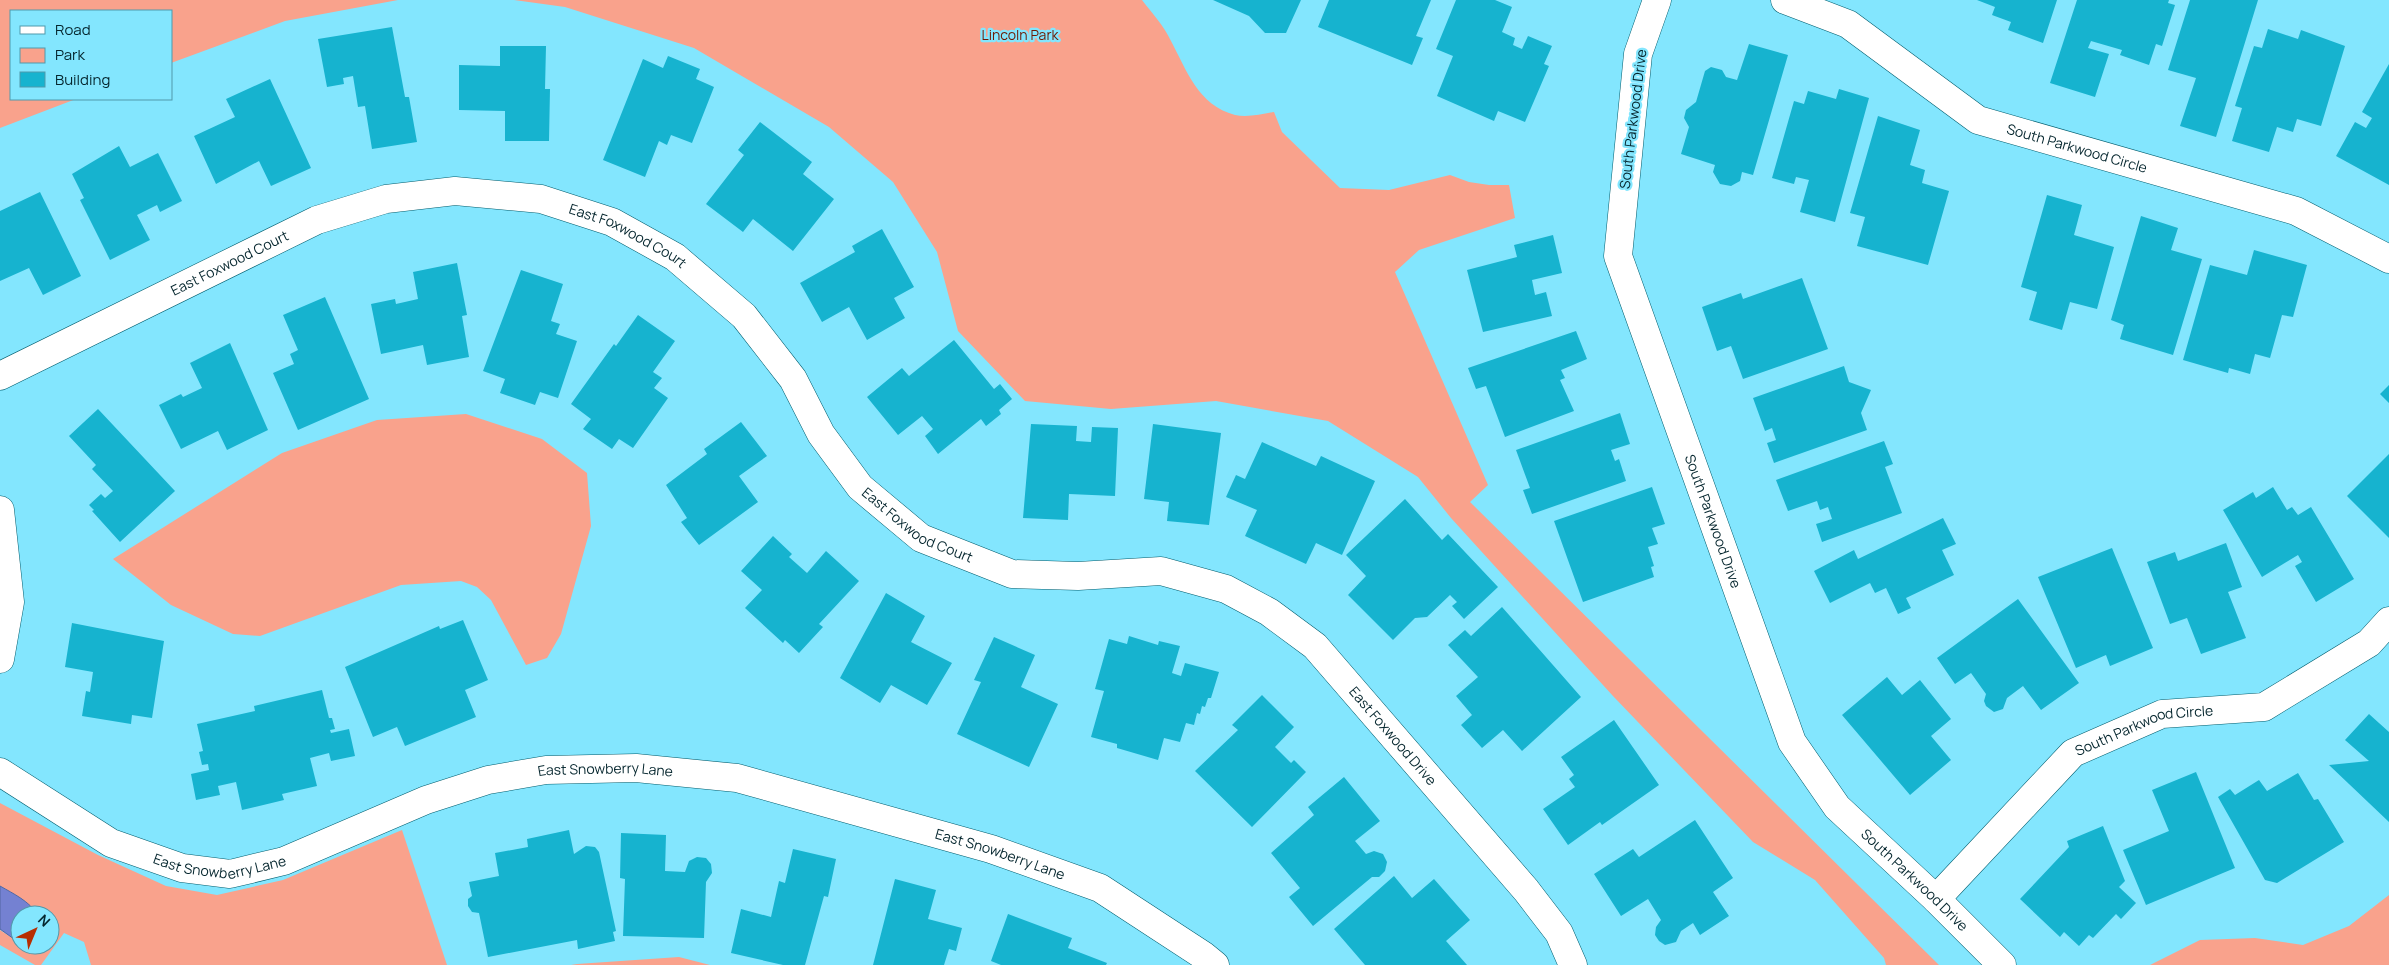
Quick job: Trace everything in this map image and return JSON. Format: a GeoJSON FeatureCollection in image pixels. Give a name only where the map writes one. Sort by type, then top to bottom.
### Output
{"type":"FeatureCollection","features":[{"type":"Feature","properties":{"kind":"street","name":"South Parkwood Drive"},"geometry":{"type":"LineString","coordinates":[[1657,0],[1638,54],[1618,256],[1792,742],[1837,807],[1936,899],[2002,965]]}},
{"type":"Feature","properties":{"kind":"street","name":"South Parkwood Circle"},"geometry":{"type":"LineString","coordinates":[[1785,0],[1848,24],[1978,120],[2296,211],[2389,259]]}},
{"type":"Feature","properties":{"kind":"street","name":"East Foxwood Court"},"geometry":{"type":"LineString","coordinates":[[0,376],[317,220],[386,199],[455,191],[541,199],[612,222],[675,257],[744,316],[793,379],[821,434],[860,487],[921,538],[1012,574],[1078,576],[1161,570]]}},
{"type":"Feature","properties":{"kind":"street"},"geometry":{"type":"LineString","coordinates":[[0,510],[10,602],[0,659]]}},
{"type":"Feature","properties":{"kind":"street","name":"East Foxwood Drive"},"geometry":{"type":"LineString","coordinates":[[1161,570],[1226,589],[1269,612],[1315,646],[1526,890],[1559,934],[1573,965]]}},
{"type":"Feature","properties":{"kind":"street","name":"South Parkwood Circle"},"geometry":{"type":"LineString","coordinates":[[1936,899],[2073,752],[2162,714],[2264,707],[2369,643],[2389,621]]}},
{"type":"Feature","properties":{"kind":"street","name":"East Snowberry Lane"},"geometry":{"type":"LineString","coordinates":[[0,772],[111,843],[182,868],[230,874],[284,862],[426,800],[488,780],[546,770],[636,768],[737,778],[991,849],[1100,888],[1215,965]]}},
{"type":"Feature","properties":{"kind":"green space"},"geometry":{"type":"Polygon","coordinates":[[[0,0],[398,0],[285,21],[172,63],[172,10],[10,10],[10,100],[73,100],[0,128],[0,0]]]}},
{"type":"Feature","properties":{"kind":"green space","name":"Lincoln Park"},"geometry":{"type":"Polygon","coordinates":[[[514,0],[1142,0],[1165,30],[1195,86],[1203,95],[1222,110],[1235,115],[1249,116],[1274,112],[1282,132],[1340,188],[1389,190],[1450,175],[1469,182],[1509,185],[1515,218],[1419,250],[1395,272],[1488,485],[1470,502],[1939,965],[1886,965],[1884,958],[1815,880],[1753,842],[1613,696],[1451,518],[1418,477],[1328,421],[1216,401],[1111,409],[1025,401],[958,331],[937,252],[893,182],[829,127],[694,48],[565,7],[514,0]]]}},
{"type":"Feature","properties":{"kind":"green space"},"geometry":{"type":"Polygon","coordinates":[[[466,414],[542,439],[587,473],[591,526],[561,634],[547,658],[526,665],[491,600],[477,587],[461,581],[401,585],[260,636],[233,634],[171,605],[113,559],[282,453],[377,420],[466,414]]]}},
{"type":"Feature","properties":{"kind":"green space"},"geometry":{"type":"Polygon","coordinates":[[[0,803],[98,855],[166,886],[217,895],[283,880],[402,830],[447,965],[91,965],[84,942],[64,933],[60,939],[60,905],[29,905],[0,886],[0,803]]]}},
{"type":"Feature","properties":{"kind":"green space"},"geometry":{"type":"Polygon","coordinates":[[[2389,895],[2389,965],[2150,965],[2200,940],[2255,938],[2303,945],[2349,926],[2389,895]]]}},
{"type":"Feature","properties":{"kind":"green space"},"geometry":{"type":"Polygon","coordinates":[[[0,930],[10,936],[10,951],[0,945],[0,930]]]}},
{"type":"Feature","properties":{"kind":"green space"},"geometry":{"type":"Polygon","coordinates":[[[18,955],[48,955],[41,965],[35,965],[18,955]]]}},
{"type":"Feature","properties":{"kind":"green space"},"geometry":{"type":"Polygon","coordinates":[[[679,957],[710,965],[571,965],[577,964],[679,957]]]}},
{"type":"Feature","properties":{"kind":"water"},"geometry":{"type":"Polygon","coordinates":[[[0,886],[29,905],[10,905],[10,936],[0,929],[0,886]]]}},
{"type":"Feature","properties":{"kind":"building"},"geometry":{"type":"Polygon","coordinates":[[[1213,0],[1301,0],[1286,33],[1265,33],[1249,16],[1213,0]]]}},
{"type":"Feature","properties":{"kind":"building"},"geometry":{"type":"Polygon","coordinates":[[[1329,0],[1431,0],[1416,36],[1423,38],[1412,65],[1318,27],[1329,0]]]}},
{"type":"Feature","properties":{"kind":"building"},"geometry":{"type":"Polygon","coordinates":[[[1456,0],[1495,0],[1512,7],[1502,32],[1515,38],[1513,45],[1522,49],[1528,36],[1552,46],[1544,64],[1549,66],[1525,122],[1498,111],[1494,121],[1437,96],[1453,56],[1436,49],[1456,0]]]}},
{"type":"Feature","properties":{"kind":"building"},"geometry":{"type":"Polygon","coordinates":[[[1977,0],[2057,0],[2043,43],[2008,30],[2011,22],[1992,15],[1995,7],[1977,0]]]}},
{"type":"Feature","properties":{"kind":"building"},"geometry":{"type":"Polygon","coordinates":[[[2077,0],[2169,0],[2168,3],[2175,5],[2162,46],[2156,44],[2149,65],[2120,55],[2122,50],[2091,41],[2088,48],[2109,54],[2095,97],[2050,83],[2077,0]]]}},
{"type":"Feature","properties":{"kind":"building"},"geometry":{"type":"Polygon","coordinates":[[[2190,0],[2258,0],[2216,137],[2180,126],[2196,78],[2168,70],[2190,0]]]}},
{"type":"Feature","properties":{"kind":"building"},"geometry":{"type":"Polygon","coordinates":[[[392,27],[405,97],[409,97],[417,142],[372,149],[365,106],[358,107],[353,76],[343,78],[344,84],[327,87],[318,39],[392,27]]]}},
{"type":"Feature","properties":{"kind":"building"},"geometry":{"type":"Polygon","coordinates":[[[2268,29],[2298,39],[2301,30],[2345,46],[2321,126],[2297,119],[2293,132],[2277,127],[2269,152],[2232,141],[2242,108],[2235,106],[2254,46],[2262,48],[2268,29]]]}},
{"type":"Feature","properties":{"kind":"building"},"geometry":{"type":"Polygon","coordinates":[[[1749,44],[1788,55],[1753,175],[1742,172],[1740,181],[1731,186],[1720,184],[1713,172],[1715,165],[1681,154],[1689,127],[1684,118],[1686,110],[1696,102],[1705,71],[1711,67],[1722,70],[1726,77],[1737,80],[1749,44]]]}},
{"type":"Feature","properties":{"kind":"building"},"geometry":{"type":"Polygon","coordinates":[[[500,46],[546,46],[545,89],[550,89],[549,141],[505,141],[505,111],[459,110],[459,65],[500,66],[500,46]]]}},
{"type":"Feature","properties":{"kind":"building"},"geometry":{"type":"Polygon","coordinates":[[[668,56],[700,69],[696,79],[714,87],[692,143],[671,135],[667,145],[659,141],[645,177],[603,160],[643,59],[663,68],[668,56]]]}},
{"type":"Feature","properties":{"kind":"building"},"geometry":{"type":"Polygon","coordinates":[[[2389,64],[2389,185],[2336,156],[2355,122],[2366,128],[2372,118],[2362,112],[2389,64]]]}},
{"type":"Feature","properties":{"kind":"building"},"geometry":{"type":"Polygon","coordinates":[[[270,79],[311,168],[271,186],[259,161],[216,184],[194,136],[235,117],[226,99],[270,79]]]}},
{"type":"Feature","properties":{"kind":"building"},"geometry":{"type":"Polygon","coordinates":[[[1839,89],[1869,98],[1835,222],[1800,212],[1809,180],[1796,177],[1794,184],[1772,178],[1794,101],[1804,104],[1808,91],[1836,99],[1839,89]]]}},
{"type":"Feature","properties":{"kind":"building"},"geometry":{"type":"Polygon","coordinates":[[[1878,116],[1920,130],[1910,165],[1925,170],[1922,183],[1949,191],[1928,265],[1857,246],[1865,217],[1850,213],[1878,116]]]}},
{"type":"Feature","properties":{"kind":"building"},"geometry":{"type":"Polygon","coordinates":[[[760,122],[812,162],[803,174],[834,199],[793,251],[753,219],[743,232],[706,204],[744,155],[738,150],[760,122]]]}},
{"type":"Feature","properties":{"kind":"building"},"geometry":{"type":"Polygon","coordinates":[[[119,146],[130,167],[158,153],[182,201],[160,212],[157,205],[137,215],[150,240],[110,260],[80,200],[84,198],[72,174],[119,146]]]}},
{"type":"Feature","properties":{"kind":"building"},"geometry":{"type":"Polygon","coordinates":[[[40,192],[81,276],[43,295],[29,268],[0,281],[0,211],[40,192]]]}},
{"type":"Feature","properties":{"kind":"building"},"geometry":{"type":"Polygon","coordinates":[[[2047,195],[2082,205],[2074,235],[2114,247],[2097,309],[2070,302],[2062,330],[2029,320],[2037,292],[2021,287],[2047,195]]]}},
{"type":"Feature","properties":{"kind":"building"},"geometry":{"type":"Polygon","coordinates":[[[2141,216],[2178,228],[2171,250],[2202,259],[2173,355],[2120,339],[2124,325],[2111,320],[2141,216]]]}},
{"type":"Feature","properties":{"kind":"building"},"geometry":{"type":"Polygon","coordinates":[[[882,229],[914,287],[894,298],[905,318],[867,340],[849,307],[822,322],[800,283],[855,252],[852,246],[882,229]]]}},
{"type":"Feature","properties":{"kind":"building"},"geometry":{"type":"Polygon","coordinates":[[[1553,235],[1562,273],[1532,280],[1535,295],[1546,292],[1552,316],[1483,332],[1467,270],[1517,257],[1514,245],[1553,235]]]}},
{"type":"Feature","properties":{"kind":"building"},"geometry":{"type":"Polygon","coordinates":[[[2254,250],[2307,265],[2293,317],[2282,315],[2270,358],[2255,354],[2250,374],[2229,368],[2228,373],[2183,360],[2210,265],[2247,275],[2254,250]]]}},
{"type":"Feature","properties":{"kind":"building"},"geometry":{"type":"Polygon","coordinates":[[[457,263],[467,315],[462,316],[469,357],[427,365],[423,345],[381,354],[371,304],[395,299],[396,304],[418,299],[413,272],[457,263]]]}},
{"type":"Feature","properties":{"kind":"building"},"geometry":{"type":"Polygon","coordinates":[[[521,270],[563,284],[551,321],[560,324],[556,334],[577,341],[558,398],[540,392],[535,405],[500,393],[505,379],[483,371],[521,270]]]}},
{"type":"Feature","properties":{"kind":"building"},"geometry":{"type":"Polygon","coordinates":[[[1802,278],[1828,349],[1743,379],[1731,346],[1717,351],[1702,307],[1741,293],[1743,299],[1802,278]]]}},
{"type":"Feature","properties":{"kind":"building"},"geometry":{"type":"Polygon","coordinates":[[[325,297],[369,399],[298,430],[273,373],[294,364],[290,354],[298,350],[283,315],[325,297]]]}},
{"type":"Feature","properties":{"kind":"building"},"geometry":{"type":"Polygon","coordinates":[[[638,315],[675,341],[653,372],[662,378],[654,388],[668,398],[633,448],[619,439],[612,449],[583,429],[591,419],[571,404],[614,344],[616,346],[638,315]]]}},
{"type":"Feature","properties":{"kind":"building"},"geometry":{"type":"Polygon","coordinates":[[[1576,331],[1587,359],[1561,370],[1565,378],[1560,380],[1574,411],[1505,437],[1486,386],[1476,389],[1468,368],[1576,331]]]}},
{"type":"Feature","properties":{"kind":"building"},"geometry":{"type":"Polygon","coordinates":[[[954,340],[994,389],[1000,384],[1012,399],[999,410],[1001,414],[986,426],[981,419],[938,454],[925,436],[933,429],[922,416],[898,435],[867,397],[902,368],[909,376],[954,340]]]}},
{"type":"Feature","properties":{"kind":"building"},"geometry":{"type":"Polygon","coordinates":[[[230,343],[268,430],[227,450],[218,431],[181,449],[159,405],[181,394],[183,397],[202,388],[190,363],[230,343]]]}},
{"type":"Feature","properties":{"kind":"building"},"geometry":{"type":"Polygon","coordinates":[[[1844,366],[1849,382],[1871,390],[1861,413],[1867,430],[1774,463],[1767,443],[1776,440],[1772,428],[1765,431],[1753,398],[1844,366]]]}},
{"type":"Feature","properties":{"kind":"building"},"geometry":{"type":"Polygon","coordinates":[[[2389,385],[2389,403],[2380,394],[2389,385]]]}},
{"type":"Feature","properties":{"kind":"building"},"geometry":{"type":"Polygon","coordinates":[[[98,409],[175,491],[120,542],[92,511],[94,510],[89,505],[101,494],[105,498],[113,491],[92,469],[96,465],[69,436],[98,409]]]}},
{"type":"Feature","properties":{"kind":"building"},"geometry":{"type":"Polygon","coordinates":[[[1620,413],[1630,444],[1611,450],[1615,461],[1619,459],[1626,481],[1532,514],[1523,490],[1530,488],[1516,450],[1620,413]]]}},
{"type":"Feature","properties":{"kind":"building"},"geometry":{"type":"Polygon","coordinates":[[[741,422],[767,456],[739,476],[758,502],[699,545],[681,522],[687,518],[666,485],[707,454],[704,449],[741,422]]]}},
{"type":"Feature","properties":{"kind":"building"},"geometry":{"type":"Polygon","coordinates":[[[1031,424],[1077,426],[1076,441],[1091,442],[1092,427],[1118,428],[1115,496],[1069,494],[1068,520],[1023,518],[1031,424]]]}},
{"type":"Feature","properties":{"kind":"building"},"geometry":{"type":"Polygon","coordinates":[[[1153,424],[1221,433],[1209,525],[1167,521],[1169,502],[1144,499],[1153,424]]]}},
{"type":"Feature","properties":{"kind":"building"},"geometry":{"type":"Polygon","coordinates":[[[1884,441],[1893,464],[1885,467],[1902,513],[1822,542],[1816,524],[1832,519],[1828,507],[1820,510],[1817,501],[1788,511],[1776,480],[1884,441]]]}},
{"type":"Feature","properties":{"kind":"building"},"geometry":{"type":"Polygon","coordinates":[[[1262,442],[1316,466],[1321,456],[1375,481],[1342,555],[1316,543],[1306,564],[1245,536],[1257,510],[1226,497],[1236,475],[1245,479],[1262,442]]]}},
{"type":"Feature","properties":{"kind":"building"},"geometry":{"type":"Polygon","coordinates":[[[2389,454],[2389,538],[2347,496],[2389,454]]]}},
{"type":"Feature","properties":{"kind":"building"},"geometry":{"type":"Polygon","coordinates":[[[1652,487],[1665,524],[1652,528],[1658,544],[1648,547],[1654,566],[1651,567],[1654,577],[1583,602],[1554,521],[1652,487]]]}},
{"type":"Feature","properties":{"kind":"building"},"geometry":{"type":"Polygon","coordinates":[[[2273,487],[2287,510],[2292,507],[2298,515],[2311,507],[2354,579],[2316,602],[2295,566],[2302,562],[2298,555],[2262,577],[2223,510],[2253,492],[2256,498],[2273,487]]]}},
{"type":"Feature","properties":{"kind":"building"},"geometry":{"type":"Polygon","coordinates":[[[1405,499],[1442,540],[1448,534],[1498,587],[1464,619],[1452,606],[1457,602],[1450,595],[1427,617],[1415,618],[1393,640],[1348,595],[1366,576],[1346,555],[1405,499]]]}},
{"type":"Feature","properties":{"kind":"building"},"geometry":{"type":"Polygon","coordinates":[[[1943,518],[1956,544],[1942,550],[1954,575],[1906,598],[1911,608],[1898,614],[1886,588],[1875,593],[1870,583],[1830,603],[1814,571],[1854,550],[1858,559],[1943,518]]]}},
{"type":"Feature","properties":{"kind":"building"},"geometry":{"type":"Polygon","coordinates":[[[773,536],[792,554],[789,557],[807,573],[826,551],[859,581],[819,624],[823,627],[799,653],[785,640],[783,643],[745,608],[762,590],[741,571],[773,536]]]}},
{"type":"Feature","properties":{"kind":"building"},"geometry":{"type":"Polygon","coordinates":[[[2226,543],[2242,587],[2228,592],[2246,638],[2201,654],[2187,618],[2170,624],[2147,562],[2175,552],[2178,561],[2226,543]]]}},
{"type":"Feature","properties":{"kind":"building"},"geometry":{"type":"Polygon","coordinates":[[[2112,548],[2153,648],[2110,666],[2106,655],[2076,668],[2038,577],[2112,548]]]}},
{"type":"Feature","properties":{"kind":"building"},"geometry":{"type":"Polygon","coordinates":[[[886,593],[925,616],[911,642],[952,663],[927,705],[891,685],[880,703],[840,678],[886,593]]]}},
{"type":"Feature","properties":{"kind":"building"},"geometry":{"type":"Polygon","coordinates":[[[2018,599],[2079,683],[2041,710],[2023,686],[2007,698],[2003,709],[1994,712],[1986,706],[1984,701],[1986,694],[1971,673],[1955,684],[1937,658],[2018,599]]]}},
{"type":"Feature","properties":{"kind":"building"},"geometry":{"type":"Polygon","coordinates":[[[1502,607],[1581,697],[1522,751],[1503,730],[1482,748],[1461,725],[1472,715],[1456,696],[1478,677],[1448,645],[1465,630],[1471,636],[1502,607]]]}},
{"type":"Feature","properties":{"kind":"building"},"geometry":{"type":"Polygon","coordinates":[[[463,620],[488,680],[465,690],[476,717],[405,746],[397,727],[373,737],[345,667],[439,626],[440,629],[463,620]]]}},
{"type":"Feature","properties":{"kind":"building"},"geometry":{"type":"Polygon","coordinates":[[[72,623],[164,641],[152,718],[132,715],[131,724],[82,716],[86,691],[90,692],[93,672],[65,667],[72,623]]]}},
{"type":"Feature","properties":{"kind":"building"},"geometry":{"type":"Polygon","coordinates":[[[1129,636],[1158,645],[1159,641],[1180,646],[1172,673],[1181,676],[1185,663],[1219,672],[1211,698],[1208,698],[1205,707],[1202,706],[1200,714],[1197,713],[1194,725],[1186,723],[1180,742],[1164,738],[1158,760],[1117,748],[1117,744],[1091,737],[1104,691],[1095,689],[1109,639],[1127,644],[1129,636]]]}},
{"type":"Feature","properties":{"kind":"building"},"geometry":{"type":"Polygon","coordinates":[[[994,637],[1035,655],[1021,687],[1058,704],[1029,767],[957,734],[981,682],[974,680],[994,637]]]}},
{"type":"Feature","properties":{"kind":"building"},"geometry":{"type":"Polygon","coordinates":[[[1887,677],[1902,695],[1920,680],[1951,719],[1931,736],[1951,760],[1910,795],[1842,715],[1887,677]]]}},
{"type":"Feature","properties":{"kind":"building"},"geometry":{"type":"Polygon","coordinates":[[[322,690],[329,718],[332,718],[335,729],[330,730],[331,733],[349,729],[355,756],[331,761],[329,753],[310,758],[317,786],[282,794],[284,800],[242,810],[236,782],[218,786],[220,795],[196,800],[191,774],[209,770],[208,764],[202,765],[199,752],[203,751],[197,724],[255,711],[254,706],[322,690]]]}},
{"type":"Feature","properties":{"kind":"building"},"geometry":{"type":"Polygon","coordinates":[[[1262,695],[1294,727],[1275,747],[1291,763],[1294,760],[1306,772],[1252,827],[1195,771],[1238,730],[1232,725],[1262,695]]]}},
{"type":"Feature","properties":{"kind":"building"},"geometry":{"type":"Polygon","coordinates":[[[2369,714],[2389,732],[2389,822],[2329,765],[2369,761],[2345,740],[2369,714]]]}},
{"type":"Feature","properties":{"kind":"building"},"geometry":{"type":"Polygon","coordinates":[[[1614,720],[1659,785],[1602,825],[1600,822],[1568,845],[1543,809],[1575,787],[1569,779],[1574,775],[1561,757],[1614,720]]]}},
{"type":"Feature","properties":{"kind":"building"},"geometry":{"type":"Polygon","coordinates":[[[2196,772],[2235,868],[2146,905],[2123,850],[2169,831],[2152,790],[2196,772]]]}},
{"type":"Feature","properties":{"kind":"building"},"geometry":{"type":"Polygon","coordinates":[[[2298,773],[2314,800],[2318,799],[2344,842],[2277,883],[2265,880],[2218,797],[2230,789],[2235,795],[2259,780],[2267,791],[2298,773]]]}},
{"type":"Feature","properties":{"kind":"building"},"geometry":{"type":"Polygon","coordinates":[[[1344,777],[1380,821],[1355,841],[1366,854],[1374,851],[1383,854],[1387,862],[1385,871],[1379,877],[1372,877],[1313,926],[1289,897],[1300,888],[1271,853],[1314,815],[1308,807],[1344,777]]]}},
{"type":"Feature","properties":{"kind":"building"},"geometry":{"type":"Polygon","coordinates":[[[1695,820],[1733,878],[1713,892],[1729,916],[1700,935],[1693,923],[1681,931],[1676,942],[1665,945],[1655,935],[1656,927],[1661,920],[1648,899],[1621,916],[1594,874],[1633,849],[1639,857],[1695,820]]]}},
{"type":"Feature","properties":{"kind":"building"},"geometry":{"type":"Polygon","coordinates":[[[2103,826],[2125,881],[2119,887],[2136,903],[2121,919],[2116,914],[2093,938],[2089,935],[2079,946],[2064,932],[2060,937],[2020,899],[2069,847],[2067,841],[2103,826]]]}},
{"type":"Feature","properties":{"kind":"building"},"geometry":{"type":"Polygon","coordinates":[[[569,830],[574,854],[586,846],[595,847],[599,852],[616,931],[613,932],[615,941],[578,949],[577,940],[488,957],[479,913],[472,912],[468,906],[468,899],[472,896],[469,882],[499,876],[495,853],[528,847],[527,839],[569,830]]]}},
{"type":"Feature","properties":{"kind":"building"},"geometry":{"type":"Polygon","coordinates":[[[621,833],[666,835],[665,871],[685,872],[689,861],[697,857],[706,858],[711,864],[712,873],[706,882],[704,938],[623,936],[625,879],[620,878],[621,833]]]}},
{"type":"Feature","properties":{"kind":"building"},"geometry":{"type":"Polygon","coordinates":[[[793,849],[836,859],[828,897],[824,896],[805,965],[783,965],[731,953],[741,909],[771,917],[779,881],[785,883],[793,849]]]}},
{"type":"Feature","properties":{"kind":"building"},"geometry":{"type":"Polygon","coordinates":[[[1394,876],[1412,898],[1434,879],[1470,920],[1446,941],[1467,965],[1365,965],[1334,929],[1394,876]]]}},
{"type":"Feature","properties":{"kind":"building"},"geometry":{"type":"Polygon","coordinates":[[[895,879],[936,890],[928,919],[962,928],[956,951],[949,949],[944,965],[873,965],[895,879]]]}},
{"type":"Feature","properties":{"kind":"building"},"geometry":{"type":"Polygon","coordinates":[[[1008,914],[1072,938],[1068,948],[1107,963],[1106,965],[1001,965],[991,961],[1008,914]]]}}]}
